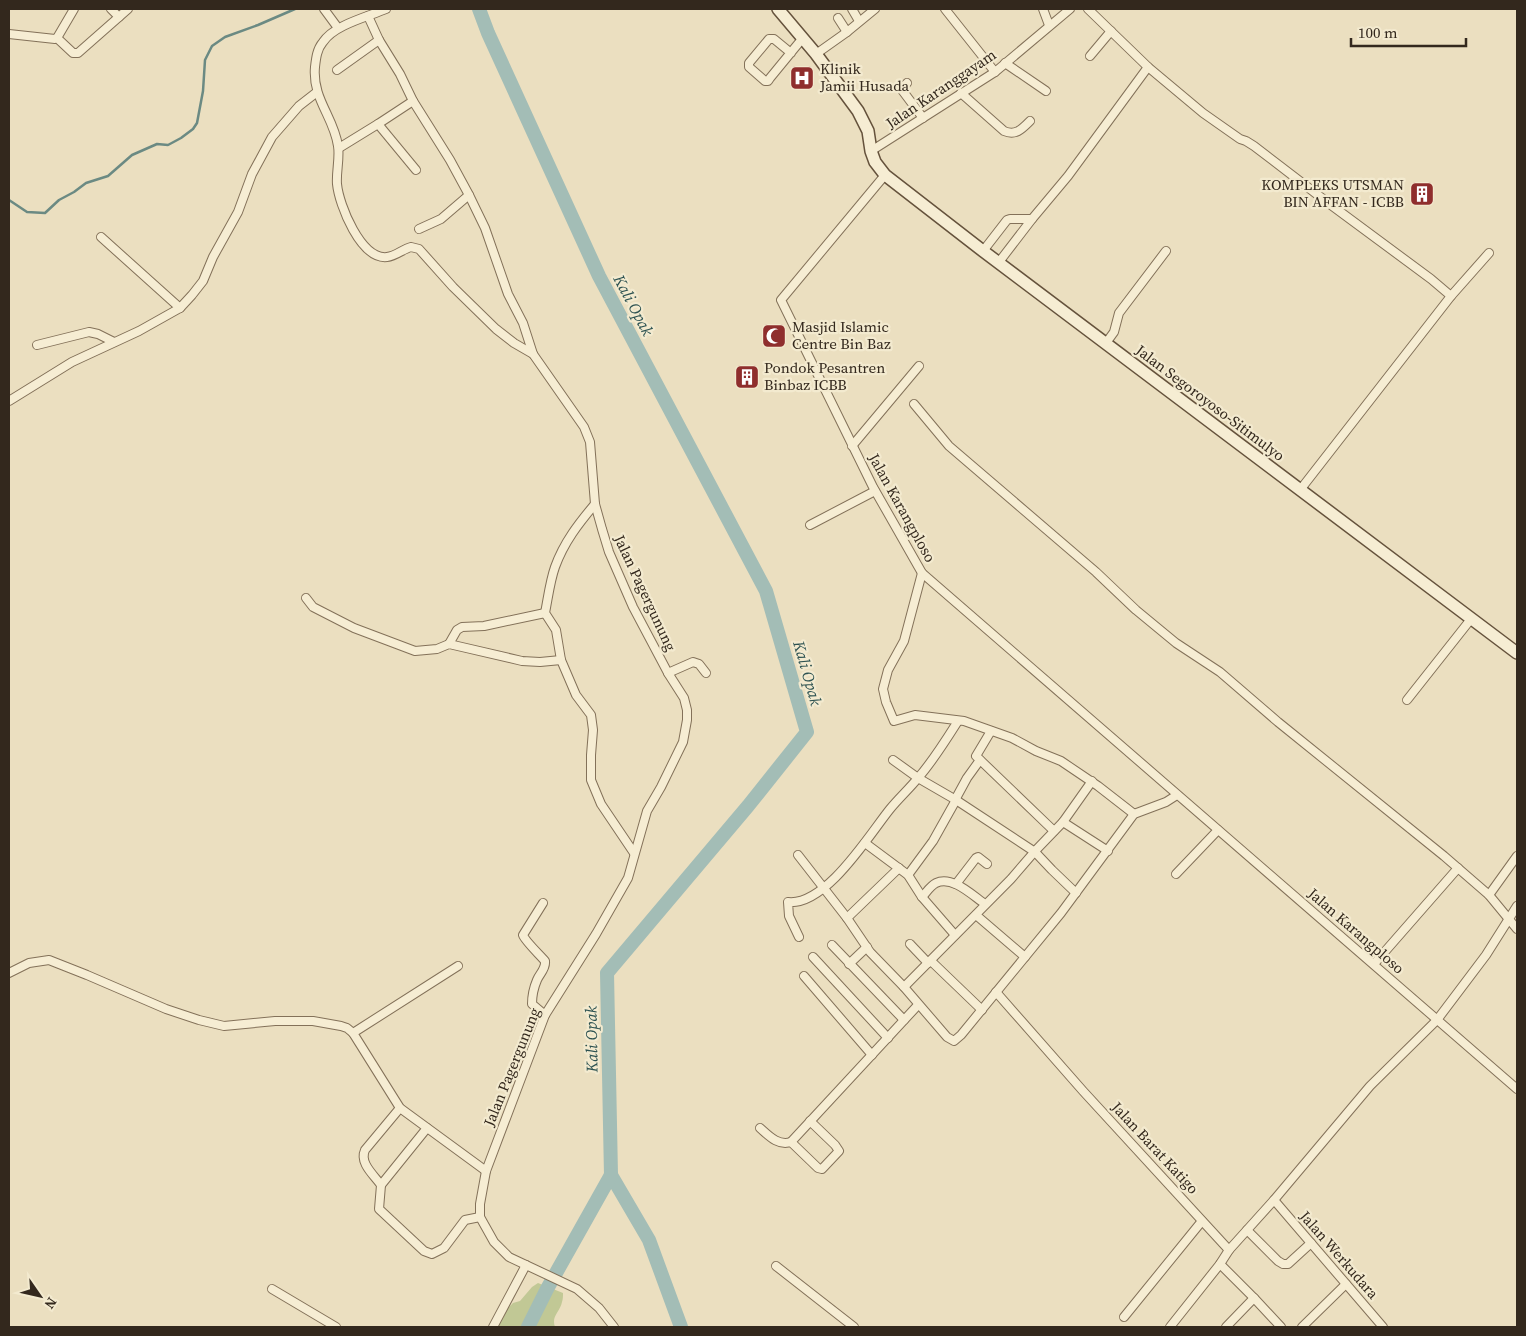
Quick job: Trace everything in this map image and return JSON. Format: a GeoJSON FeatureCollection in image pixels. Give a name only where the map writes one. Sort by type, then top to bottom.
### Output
{"type":"FeatureCollection","features":[{"type":"Feature","properties":{"kind":"main road"},"geometry":{"type":"LineString","coordinates":[[778,9],[816,54],[858,111],[868,131],[871,151],[879,169],[885,175]]}},
{"type":"Feature","properties":{"kind":"main road","name":"Jalan Segoroyoso-Sitimulyo"},"geometry":{"type":"LineString","coordinates":[[885,175],[1517,653]]}},
{"type":"Feature","properties":{"kind":"street"},"geometry":{"type":"LineString","coordinates":[[9,34],[55,40],[74,9]]}},
{"type":"Feature","properties":{"kind":"street"},"geometry":{"type":"LineString","coordinates":[[111,9],[119,17]]}},
{"type":"Feature","properties":{"kind":"street"},"geometry":{"type":"LineString","coordinates":[[57,38],[73,53],[78,53],[128,9]]}},
{"type":"Feature","properties":{"kind":"street"},"geometry":{"type":"LineString","coordinates":[[324,9],[338,28]]}},
{"type":"Feature","properties":{"kind":"street","name":"Jalan Pagergunung"},"geometry":{"type":"LineString","coordinates":[[386,9],[338,28],[323,42],[316,58],[314,73],[317,92],[339,148],[336,172],[338,197],[358,240],[365,248],[375,255],[386,257],[397,254],[407,248],[419,249],[453,287],[496,329],[514,343],[534,354],[564,398],[590,442],[596,504],[609,552],[633,607],[668,673],[684,698],[687,715],[683,742],[661,787],[646,811],[628,878],[545,1016],[486,1171],[480,1204],[480,1217]]}},
{"type":"Feature","properties":{"kind":"street"},"geometry":{"type":"LineString","coordinates":[[852,9],[859,21]]}},
{"type":"Feature","properties":{"kind":"street"},"geometry":{"type":"LineString","coordinates":[[816,54],[875,9]]}},
{"type":"Feature","properties":{"kind":"street"},"geometry":{"type":"LineString","coordinates":[[945,9],[994,72]]}},
{"type":"Feature","properties":{"kind":"street"},"geometry":{"type":"LineString","coordinates":[[1043,9],[1049,25]]}},
{"type":"Feature","properties":{"kind":"street","name":"Jalan Karanggayam"},"geometry":{"type":"LineString","coordinates":[[871,151],[994,72],[1070,9]]}},
{"type":"Feature","properties":{"kind":"street"},"geometry":{"type":"LineString","coordinates":[[1088,9],[1148,67],[1203,114],[1240,139],[1254,146],[1451,296]]}},
{"type":"Feature","properties":{"kind":"street"},"geometry":{"type":"LineString","coordinates":[[368,16],[379,40],[400,74],[412,101],[450,160],[469,196],[488,235],[508,294],[534,354]]}},
{"type":"Feature","properties":{"kind":"street"},"geometry":{"type":"LineString","coordinates":[[838,18],[847,32]]}},
{"type":"Feature","properties":{"kind":"street"},"geometry":{"type":"LineString","coordinates":[[1090,56],[1111,31]]}},
{"type":"Feature","properties":{"kind":"street"},"geometry":{"type":"LineString","coordinates":[[791,53],[774,39],[769,39],[749,66],[768,81],[791,53],[802,39]]}},
{"type":"Feature","properties":{"kind":"street"},"geometry":{"type":"LineString","coordinates":[[337,70],[379,40]]}},
{"type":"Feature","properties":{"kind":"street"},"geometry":{"type":"LineString","coordinates":[[1005,63],[1046,91]]}},
{"type":"Feature","properties":{"kind":"street"},"geometry":{"type":"LineString","coordinates":[[999,262],[1068,176],[1148,67]]}},
{"type":"Feature","properties":{"kind":"street"},"geometry":{"type":"LineString","coordinates":[[908,83],[902,90],[924,118]]}},
{"type":"Feature","properties":{"kind":"street"},"geometry":{"type":"LineString","coordinates":[[9,401],[72,362],[139,331],[180,308],[202,281],[238,212],[252,174],[272,137],[299,106],[317,92]]}},
{"type":"Feature","properties":{"kind":"street"},"geometry":{"type":"LineString","coordinates":[[962,94],[1004,131],[1010,133],[1019,132],[1030,121]]}},
{"type":"Feature","properties":{"kind":"street"},"geometry":{"type":"LineString","coordinates":[[339,148],[412,101]]}},
{"type":"Feature","properties":{"kind":"street"},"geometry":{"type":"LineString","coordinates":[[378,124],[416,170]]}},
{"type":"Feature","properties":{"kind":"street","name":"Jalan Karangploso"},"geometry":{"type":"LineString","coordinates":[[885,175],[781,300],[875,491],[922,572],[1517,1089]]}},
{"type":"Feature","properties":{"kind":"street"},"geometry":{"type":"LineString","coordinates":[[419,228],[441,219],[469,196]]}},
{"type":"Feature","properties":{"kind":"street"},"geometry":{"type":"LineString","coordinates":[[983,251],[1007,220],[1032,219]]}},
{"type":"Feature","properties":{"kind":"street"},"geometry":{"type":"LineString","coordinates":[[101,237],[180,308]]}},
{"type":"Feature","properties":{"kind":"street"},"geometry":{"type":"LineString","coordinates":[[1106,343],[1114,332],[1118,313],[1166,251]]}},
{"type":"Feature","properties":{"kind":"street"},"geometry":{"type":"LineString","coordinates":[[1300,490],[1451,296],[1489,253]]}},
{"type":"Feature","properties":{"kind":"street"},"geometry":{"type":"LineString","coordinates":[[37,344],[89,332],[114,342]]}},
{"type":"Feature","properties":{"kind":"street"},"geometry":{"type":"LineString","coordinates":[[852,446],[919,366]]}},
{"type":"Feature","properties":{"kind":"street"},"geometry":{"type":"LineString","coordinates":[[914,404],[949,446],[1096,572],[1136,610],[1176,643],[1220,672],[1278,722],[1458,868],[1489,895],[1517,929]]}},
{"type":"Feature","properties":{"kind":"street"},"geometry":{"type":"LineString","coordinates":[[810,525],[875,491]]}},
{"type":"Feature","properties":{"kind":"street"},"geometry":{"type":"LineString","coordinates":[[596,504],[565,544],[555,568],[545,613],[556,630],[561,660],[576,695],[591,715],[593,730],[592,780],[600,804],[634,853]]}},
{"type":"Feature","properties":{"kind":"street"},"geometry":{"type":"LineString","coordinates":[[922,572],[904,642],[888,670],[883,689],[886,702],[894,720],[915,715],[964,721],[991,731],[1061,761],[1092,781],[1134,814]]}},
{"type":"Feature","properties":{"kind":"street"},"geometry":{"type":"LineString","coordinates":[[306,598],[314,607],[354,628],[415,651],[437,649],[449,644],[522,660],[540,662],[561,660]]}},
{"type":"Feature","properties":{"kind":"street"},"geometry":{"type":"LineString","coordinates":[[449,644],[457,630],[462,627],[484,626],[545,613]]}},
{"type":"Feature","properties":{"kind":"street"},"geometry":{"type":"LineString","coordinates":[[1407,700],[1471,618]]}},
{"type":"Feature","properties":{"kind":"street"},"geometry":{"type":"LineString","coordinates":[[668,673],[693,662],[699,664],[706,673]]}},
{"type":"Feature","properties":{"kind":"street"},"geometry":{"type":"LineString","coordinates":[[798,937],[789,916],[788,902],[800,902],[824,888],[842,871],[856,856],[891,807],[918,778],[958,721]]}},
{"type":"Feature","properties":{"kind":"street"},"geometry":{"type":"LineString","coordinates":[[991,731],[976,756],[1054,831]]}},
{"type":"Feature","properties":{"kind":"street"},"geometry":{"type":"LineString","coordinates":[[894,760],[918,778],[956,800],[1035,852],[1076,893]]}},
{"type":"Feature","properties":{"kind":"street"},"geometry":{"type":"LineString","coordinates":[[908,875],[933,841],[967,778],[980,760]]}},
{"type":"Feature","properties":{"kind":"street"},"geometry":{"type":"LineString","coordinates":[[904,988],[985,904],[1011,880],[1063,822],[1092,781]]}},
{"type":"Feature","properties":{"kind":"street"},"geometry":{"type":"LineString","coordinates":[[798,855],[847,918],[870,952],[946,1037],[954,1040],[961,1036],[1076,893],[1134,814],[1166,802],[1177,795]]}},
{"type":"Feature","properties":{"kind":"street"},"geometry":{"type":"LineString","coordinates":[[1063,822],[1108,851]]}},
{"type":"Feature","properties":{"kind":"street"},"geometry":{"type":"LineString","coordinates":[[1176,874],[1218,830]]}},
{"type":"Feature","properties":{"kind":"street"},"geometry":{"type":"LineString","coordinates":[[865,843],[908,875],[922,897],[956,935]]}},
{"type":"Feature","properties":{"kind":"street"},"geometry":{"type":"LineString","coordinates":[[1489,895],[1517,856]]}},
{"type":"Feature","properties":{"kind":"street"},"geometry":{"type":"LineString","coordinates":[[956,884],[976,858],[978,857],[987,864]]}},
{"type":"Feature","properties":{"kind":"street"},"geometry":{"type":"LineString","coordinates":[[847,918],[899,868]]}},
{"type":"Feature","properties":{"kind":"street"},"geometry":{"type":"LineString","coordinates":[[1374,964],[1458,868]]}},
{"type":"Feature","properties":{"kind":"street"},"geometry":{"type":"LineString","coordinates":[[922,897],[937,882],[952,882],[985,904]]}},
{"type":"Feature","properties":{"kind":"street"},"geometry":{"type":"LineString","coordinates":[[544,904],[523,935],[525,940],[545,961],[546,965],[537,980],[532,996],[532,1004],[545,1016]]}},
{"type":"Feature","properties":{"kind":"street"},"geometry":{"type":"LineString","coordinates":[[1170,1327],[1229,1250],[1274,1200],[1370,1086],[1436,1020],[1486,955],[1517,906]]}},
{"type":"Feature","properties":{"kind":"street"},"geometry":{"type":"LineString","coordinates":[[976,915],[1025,957]]}},
{"type":"Feature","properties":{"kind":"street"},"geometry":{"type":"LineString","coordinates":[[910,944],[982,1010]]}},
{"type":"Feature","properties":{"kind":"street"},"geometry":{"type":"LineString","coordinates":[[832,946],[904,1020]]}},
{"type":"Feature","properties":{"kind":"street"},"geometry":{"type":"LineString","coordinates":[[849,964],[867,947]]}},
{"type":"Feature","properties":{"kind":"street"},"geometry":{"type":"LineString","coordinates":[[813,957],[888,1038]]}},
{"type":"Feature","properties":{"kind":"street"},"geometry":{"type":"LineString","coordinates":[[9,973],[29,963],[49,960],[166,1009],[224,1026],[275,1021],[313,1021],[347,1028],[353,1033],[400,1108],[486,1171]]}},
{"type":"Feature","properties":{"kind":"street"},"geometry":{"type":"LineString","coordinates":[[353,1033],[458,966]]}},
{"type":"Feature","properties":{"kind":"street"},"geometry":{"type":"LineString","coordinates":[[804,976],[872,1055]]}},
{"type":"Feature","properties":{"kind":"street","name":"Jalan Barat Katigo"},"geometry":{"type":"LineString","coordinates":[[996,992],[1083,1091],[1229,1250]]}},
{"type":"Feature","properties":{"kind":"street"},"geometry":{"type":"LineString","coordinates":[[760,1128],[778,1142],[791,1142],[918,1006]]}},
{"type":"Feature","properties":{"kind":"street"},"geometry":{"type":"LineString","coordinates":[[381,1185],[363,1161],[363,1154],[400,1108]]}},
{"type":"Feature","properties":{"kind":"street"},"geometry":{"type":"LineString","coordinates":[[791,1142],[819,1169],[823,1169],[838,1154],[838,1149],[810,1121]]}},
{"type":"Feature","properties":{"kind":"street"},"geometry":{"type":"LineString","coordinates":[[427,1128],[381,1185],[379,1209],[424,1251],[432,1254],[444,1248],[466,1220],[480,1217],[494,1242],[509,1257],[577,1289],[599,1308],[614,1327]]}},
{"type":"Feature","properties":{"kind":"street","name":"Jalan Werkudara"},"geometry":{"type":"LineString","coordinates":[[1274,1200],[1383,1327]]}},
{"type":"Feature","properties":{"kind":"street"},"geometry":{"type":"LineString","coordinates":[[1124,1317],[1202,1221]]}},
{"type":"Feature","properties":{"kind":"street"},"geometry":{"type":"LineString","coordinates":[[1247,1230],[1283,1264],[1288,1264],[1311,1243]]}},
{"type":"Feature","properties":{"kind":"street"},"geometry":{"type":"LineString","coordinates":[[1220,1264],[1281,1327]]}},
{"type":"Feature","properties":{"kind":"street"},"geometry":{"type":"LineString","coordinates":[[493,1327],[526,1265]]}},
{"type":"Feature","properties":{"kind":"street"},"geometry":{"type":"LineString","coordinates":[[776,1266],[854,1327]]}},
{"type":"Feature","properties":{"kind":"street"},"geometry":{"type":"LineString","coordinates":[[1302,1327],[1346,1284]]}},
{"type":"Feature","properties":{"kind":"street"},"geometry":{"type":"LineString","coordinates":[[272,1289],[336,1327]]}},
{"type":"Feature","properties":{"kind":"street"},"geometry":{"type":"LineString","coordinates":[[1226,1327],[1254,1298]]}},
{"type":"Feature","properties":{"kind":"green space"},"geometry":{"type":"Polygon","coordinates":[[[538,1283],[563,1293],[563,1300],[554,1320],[555,1327],[498,1327],[508,1308],[513,1303],[520,1301],[538,1283]]]}},
{"type":"Feature","properties":{"kind":"waterway"},"geometry":{"type":"LineString","coordinates":[[9,200],[27,212],[45,213],[59,200],[86,183],[108,176],[132,155],[157,144],[168,145],[181,138],[193,129],[197,123],[203,91],[205,60],[212,46],[225,37],[295,9]]}},
{"type":"Feature","properties":{"kind":"waterway","name":"Kali Opak"},"geometry":{"type":"LineString","coordinates":[[479,9],[488,33],[599,276],[766,591],[807,732],[748,806],[607,973],[611,1175],[649,1240],[681,1327]]}},
{"type":"Feature","properties":{"kind":"waterway"},"geometry":{"type":"LineString","coordinates":[[528,1327],[547,1289],[611,1175]]}},
{"type":"Feature","properties":{"kind":"place","name":"Klinik Jamii Husada"},"geometry":{"type":"Point","coordinates":[802,78]}},
{"type":"Feature","properties":{"kind":"place","name":"KOMPLEKS UTSMAN BIN AFFAN - ICBB"},"geometry":{"type":"Point","coordinates":[1422,194]}},
{"type":"Feature","properties":{"kind":"place","name":"Masjid Islamic Centre Bin Baz"},"geometry":{"type":"Point","coordinates":[774,336]}},
{"type":"Feature","properties":{"kind":"place","name":"Pondok Pesantren Binbaz ICBB"},"geometry":{"type":"Point","coordinates":[747,377]}}]}
